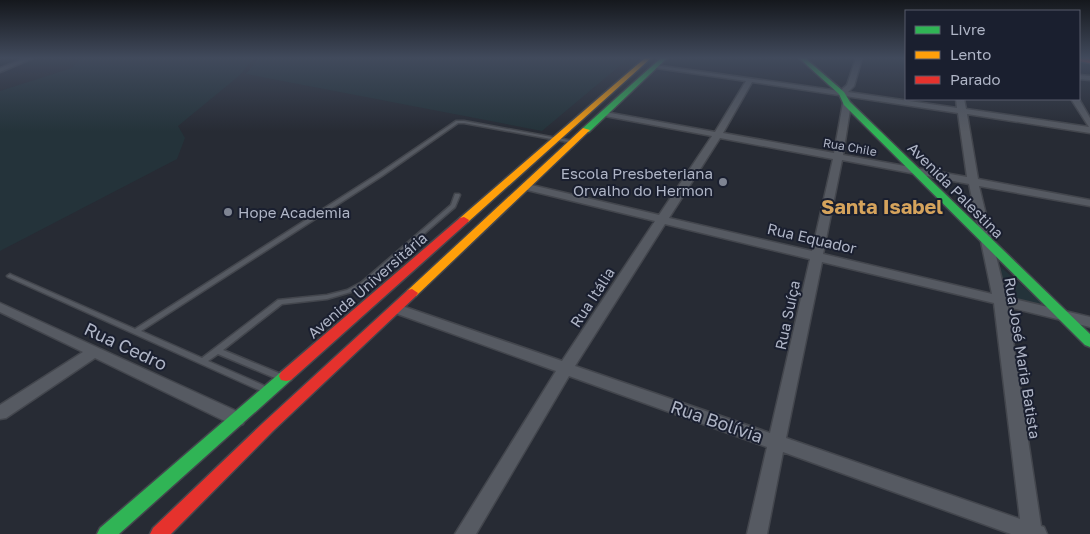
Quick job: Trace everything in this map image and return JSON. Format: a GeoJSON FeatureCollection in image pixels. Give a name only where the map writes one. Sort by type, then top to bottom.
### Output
{"type":"FeatureCollection","features":[{"type":"Feature","properties":{"kind":"main road","name":"Avenida Universitária"},"geometry":{"type":"LineString","coordinates":[[106,534],[268,391],[290,384],[556,139],[626,83]]}},
{"type":"Feature","properties":{"kind":"main road","name":"Avenida Universitária"},"geometry":{"type":"LineString","coordinates":[[159,534],[290,408],[575,143],[633,83]]}},
{"type":"Feature","properties":{"kind":"main road","name":"Avenida Palestina"},"geometry":{"type":"LineString","coordinates":[[829,83],[986,241],[1090,342]]}},
{"type":"Feature","properties":{"kind":"main road"},"geometry":{"type":"LineString","coordinates":[[290,384],[295,395],[290,408]]}},
{"type":"Feature","properties":{"kind":"street","name":"Rua Itália"},"geometry":{"type":"LineString","coordinates":[[465,534],[566,368],[717,135],[748,83]]}},
{"type":"Feature","properties":{"kind":"street"},"geometry":{"type":"LineString","coordinates":[[765,83],[845,98],[961,105],[1090,130]]}},
{"type":"Feature","properties":{"kind":"street","name":"Rua Suíça"},"geometry":{"type":"LineString","coordinates":[[757,534],[838,158],[845,98],[851,83]]}},
{"type":"Feature","properties":{"kind":"street"},"geometry":{"type":"LineString","coordinates":[[1076,100],[1090,125]]}},
{"type":"Feature","properties":{"kind":"street","name":"Rua José Maria Batista"},"geometry":{"type":"LineString","coordinates":[[961,105],[973,181],[1000,300],[1034,533]]}},
{"type":"Feature","properties":{"kind":"street","name":"Rua Chile"},"geometry":{"type":"LineString","coordinates":[[605,114],[1090,203]]}},
{"type":"Feature","properties":{"kind":"street","name":"Rua Equador"},"geometry":{"type":"LineString","coordinates":[[527,187],[1090,322]]}},
{"type":"Feature","properties":{"kind":"street","name":"Rua Cedro"},"geometry":{"type":"LineString","coordinates":[[0,307],[236,419]]}},
{"type":"Feature","properties":{"kind":"street","name":"Rua Bolívia"},"geometry":{"type":"LineString","coordinates":[[397,309],[1034,533]]}},
{"type":"Feature","properties":{"kind":"street"},"geometry":{"type":"LineString","coordinates":[[0,413],[94,352]]}},
{"type":"Feature","properties":{"kind":"lane"},"geometry":{"type":"LineString","coordinates":[[136,331],[458,122],[575,143]]}},
{"type":"Feature","properties":{"kind":"lane"},"geometry":{"type":"LineString","coordinates":[[202,362],[280,302],[327,297],[349,291],[364,283],[453,206],[457,195]]}},
{"type":"Feature","properties":{"kind":"lane"},"geometry":{"type":"LineString","coordinates":[[10,276],[268,391]]}},
{"type":"Feature","properties":{"kind":"lane"},"geometry":{"type":"LineString","coordinates":[[217,351],[290,384]]}},
{"type":"Feature","properties":{"kind":"shaded area"},"geometry":{"type":"Polygon","coordinates":[[[25,83],[230,83],[178,126],[185,138],[177,159],[0,251],[0,91],[25,83]]]}},
{"type":"Feature","properties":{"kind":"shaded area"},"geometry":{"type":"Polygon","coordinates":[[[292,83],[599,83],[542,131],[292,83]]]}},
{"type":"Feature","properties":{"kind":"shaded area"},"geometry":{"type":"Polygon","coordinates":[[[996,263],[1048,308],[1000,298],[996,263]]]}},
{"type":"Feature","properties":{"kind":"traffic: fast"},"geometry":{"type":"LineString","coordinates":[[586,130],[637,83]]}},
{"type":"Feature","properties":{"kind":"traffic: fast"},"geometry":{"type":"LineString","coordinates":[[830,83],[842,93],[847,103],[1090,342]]}},
{"type":"Feature","properties":{"kind":"traffic: fast"},"geometry":{"type":"LineString","coordinates":[[106,534],[286,376]]}},
{"type":"Feature","properties":{"kind":"traffic: slow"},"geometry":{"type":"LineString","coordinates":[[464,220],[620,83]]}},
{"type":"Feature","properties":{"kind":"traffic: slow"},"geometry":{"type":"LineString","coordinates":[[412,293],[586,130]]}},
{"type":"Feature","properties":{"kind":"traffic: jam"},"geometry":{"type":"LineString","coordinates":[[286,376],[464,220]]}},
{"type":"Feature","properties":{"kind":"traffic: jam"},"geometry":{"type":"LineString","coordinates":[[159,534],[268,427],[412,293]]}},
{"type":"Feature","properties":{"kind":"place","name":"Escola Presbeteriana Orvalho do Hermon"},"geometry":{"type":"Point","coordinates":[723,182]}},
{"type":"Feature","properties":{"kind":"place","name":"Hope Academia"},"geometry":{"type":"Point","coordinates":[228,212]}},
{"type":"Feature","properties":{"kind":"district","name":"Santa Isabel"},"geometry":{"type":"Point","coordinates":[882,206]}}]}
